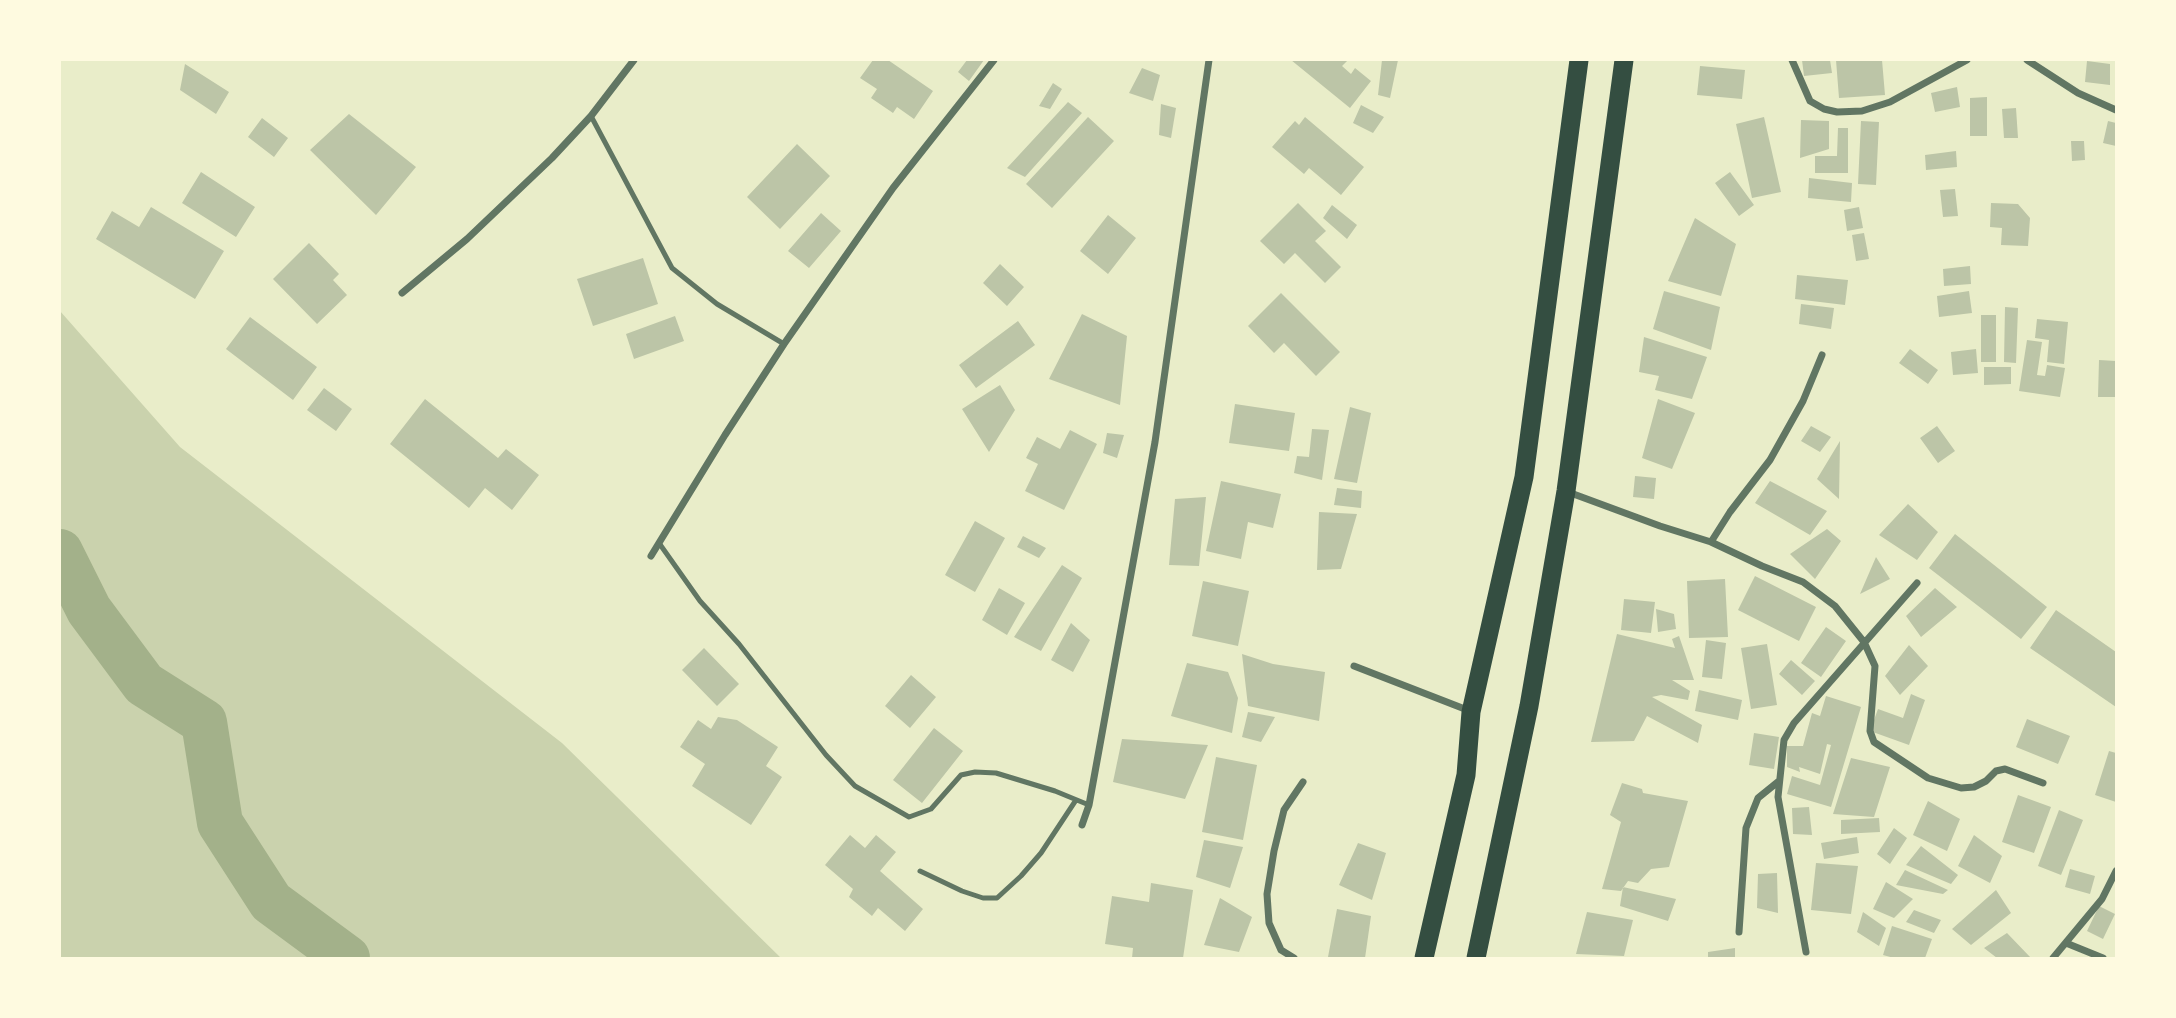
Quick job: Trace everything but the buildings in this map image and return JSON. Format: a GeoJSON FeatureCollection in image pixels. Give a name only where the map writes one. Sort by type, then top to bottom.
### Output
{"type":"FeatureCollection","features":[{"type":"Feature","properties":{"kind":"highway"},"geometry":{"type":"LineString","coordinates":[[1424,958],[1466,775],[1471,712],[1524,477],[1579,60]]}},
{"type":"Feature","properties":{"kind":"highway"},"geometry":{"type":"LineString","coordinates":[[1476,958],[1529,706],[1566,491],[1624,60]]}},
{"type":"Feature","properties":{"kind":"street"},"geometry":{"type":"LineString","coordinates":[[402,293],[506,204],[552,158],[591,116],[634,60]]}},
{"type":"Feature","properties":{"kind":"street"},"geometry":{"type":"LineString","coordinates":[[651,556],[784,344],[893,188],[994,60]]}},
{"type":"Feature","properties":{"kind":"street"},"geometry":{"type":"LineString","coordinates":[[1082,825],[1089,805],[1155,442],[1209,60]]}},
{"type":"Feature","properties":{"kind":"street"},"geometry":{"type":"LineString","coordinates":[[1792,60],[1810,101],[1824,109],[1838,112],[1862,111],[1891,102],[1968,60]]}},
{"type":"Feature","properties":{"kind":"street"},"geometry":{"type":"LineString","coordinates":[[2026,60],[2078,93],[2116,110]]}},
{"type":"Feature","properties":{"kind":"street"},"geometry":{"type":"LineString","coordinates":[[1712,542],[1730,512],[1770,460],[1804,401],[1822,355]]}},
{"type":"Feature","properties":{"kind":"street"},"geometry":{"type":"LineString","coordinates":[[1566,491],[1712,542],[1803,582],[1835,606],[1864,642],[1875,666],[1870,731],[1874,742],[1928,778],[1961,788],[1974,788],[1996,771],[2006,769],[2043,783]]}},
{"type":"Feature","properties":{"kind":"street"},"geometry":{"type":"LineString","coordinates":[[1806,952],[1778,797],[1784,740],[1794,723],[1917,583]]}},
{"type":"Feature","properties":{"kind":"street"},"geometry":{"type":"LineString","coordinates":[[1354,666],[1471,712]]}},
{"type":"Feature","properties":{"kind":"street"},"geometry":{"type":"LineString","coordinates":[[1739,932],[1746,828],[1758,798],[1779,781]]}},
{"type":"Feature","properties":{"kind":"street"},"geometry":{"type":"LineString","coordinates":[[1294,958],[1281,950],[1269,923],[1267,894],[1284,810],[1303,782]]}},
{"type":"Feature","properties":{"kind":"street"},"geometry":{"type":"LineString","coordinates":[[2053,958],[2102,899],[2116,871]]}},
{"type":"Feature","properties":{"kind":"street"},"geometry":{"type":"LineString","coordinates":[[2066,943],[2103,958]]}},
{"type":"Feature","properties":{"kind":"lane"},"geometry":{"type":"LineString","coordinates":[[591,116],[672,268],[717,304],[784,344]]}},
{"type":"Feature","properties":{"kind":"lane"},"geometry":{"type":"LineString","coordinates":[[660,543],[700,601],[739,644],[826,755],[855,786],[909,817],[932,809],[961,775],[975,772],[996,773],[1055,791],[1089,805]]}},
{"type":"Feature","properties":{"kind":"lane"},"geometry":{"type":"LineString","coordinates":[[920,871],[973,895],[997,898],[1041,853],[1076,800]]}},
{"type":"Feature","properties":{"kind":"green space"},"geometry":{"type":"Polygon","coordinates":[[[60,311],[180,447],[562,743],[781,958],[60,958],[60,311]]]}},
{"type":"Feature","properties":{"kind":"waterway"},"geometry":{"type":"LineString","coordinates":[[60,552],[89,610],[144,684],[204,722],[220,823],[271,902],[347,958]]}}]}
